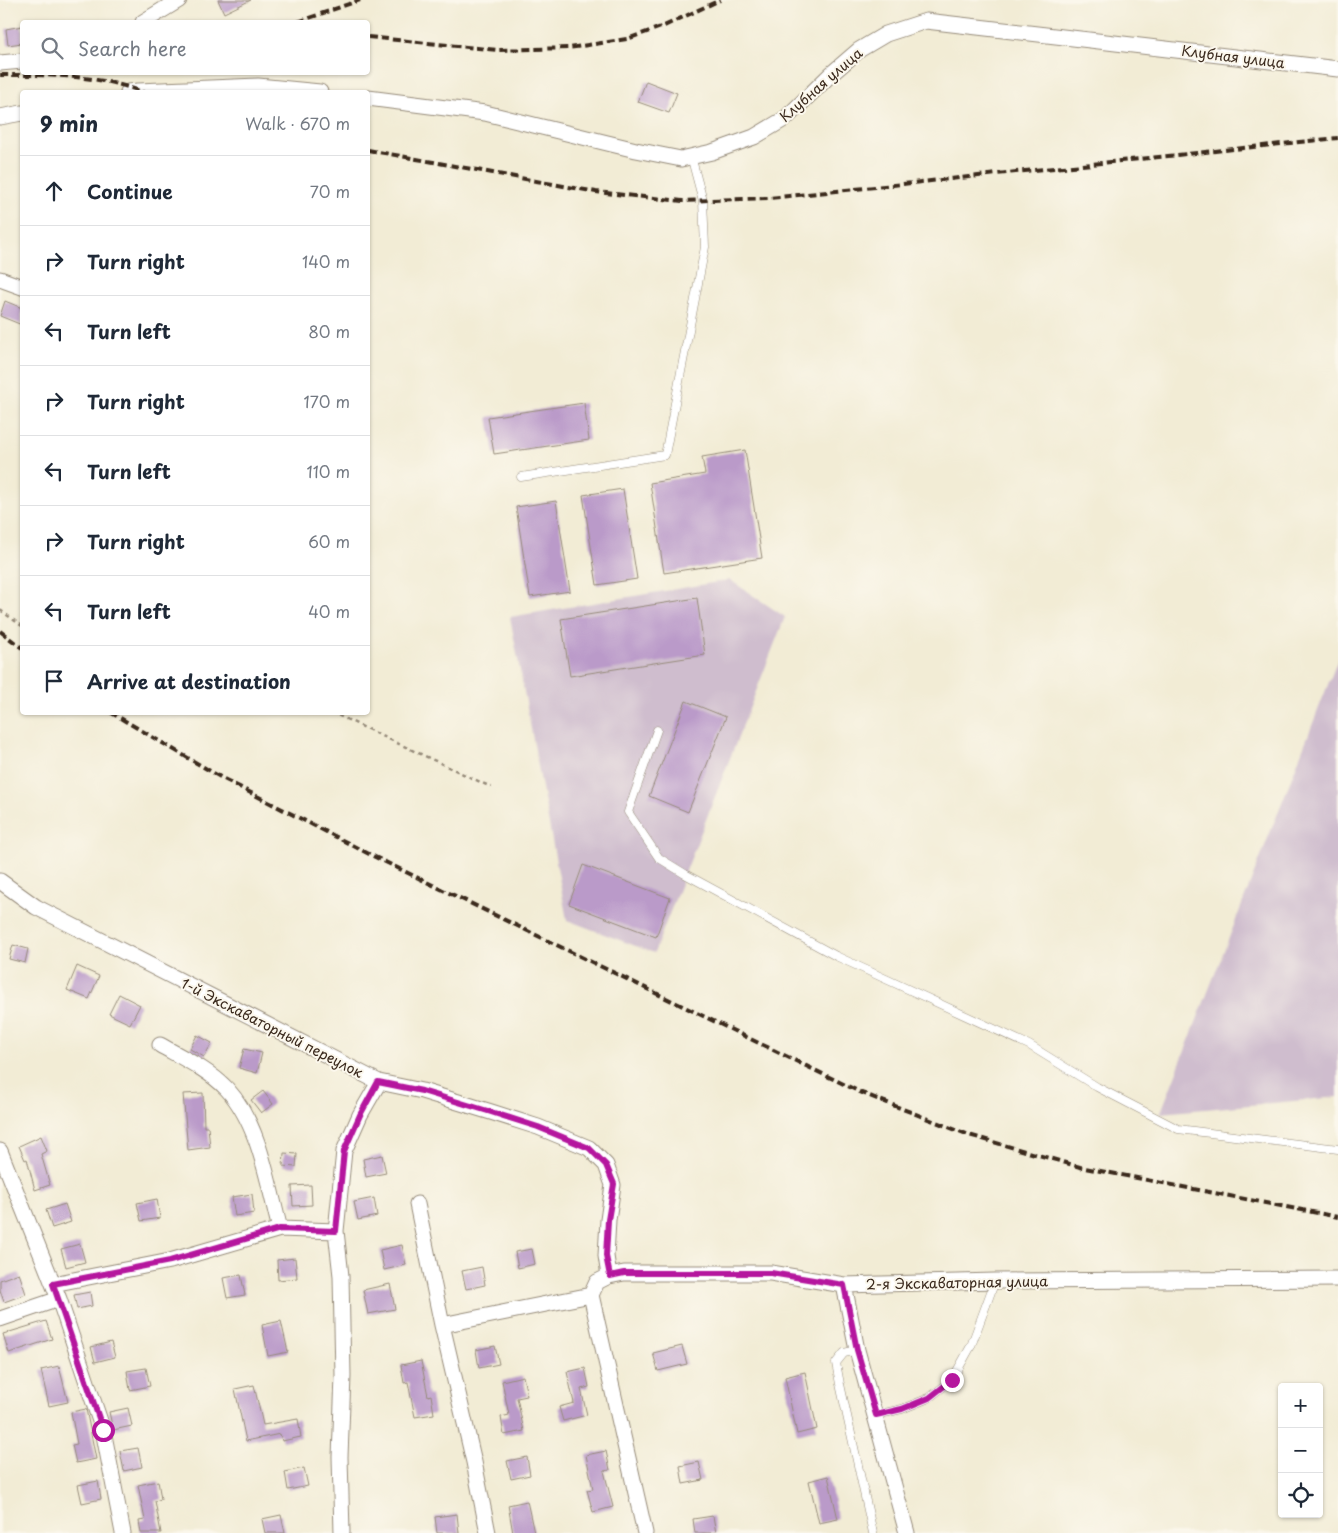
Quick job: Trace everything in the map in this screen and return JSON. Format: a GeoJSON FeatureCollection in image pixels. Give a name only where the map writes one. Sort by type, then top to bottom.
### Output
{"type":"FeatureCollection","features":[{"type":"Feature","properties":{"kind":"street"},"geometry":{"type":"LineString","coordinates":[[146,20],[179,0]]}},
{"type":"Feature","properties":{"kind":"street","name":"Клубная улица"},"geometry":{"type":"LineString","coordinates":[[370,98],[485,113],[636,150],[681,158],[712,152],[754,137],[786,118],[859,50],[886,34],[926,21],[1338,69]]}},
{"type":"Feature","properties":{"kind":"street"},"geometry":{"type":"LineString","coordinates":[[0,63],[20,61]]}},
{"type":"Feature","properties":{"kind":"street"},"geometry":{"type":"LineString","coordinates":[[138,90],[258,86],[299,90]]}},
{"type":"Feature","properties":{"kind":"street"},"geometry":{"type":"LineString","coordinates":[[0,117],[20,113]]}},
{"type":"Feature","properties":{"kind":"street"},"geometry":{"type":"LineString","coordinates":[[0,279],[20,287]]}},
{"type":"Feature","properties":{"kind":"street","name":"1-й Экскаваторный переулок"},"geometry":{"type":"LineString","coordinates":[[0,881],[36,907],[378,1082],[360,1115],[344,1151],[336,1231],[341,1276],[343,1376],[340,1457],[342,1533]]}},
{"type":"Feature","properties":{"kind":"street"},"geometry":{"type":"LineString","coordinates":[[160,1045],[206,1072],[227,1089],[242,1110],[256,1139],[280,1229]]}},
{"type":"Feature","properties":{"kind":"street"},"geometry":{"type":"LineString","coordinates":[[378,1082],[422,1091],[538,1127],[589,1148],[606,1165],[614,1184],[608,1220],[606,1256],[610,1276],[597,1282],[591,1296],[645,1533]]}},
{"type":"Feature","properties":{"kind":"street"},"geometry":{"type":"LineString","coordinates":[[0,1151],[59,1299],[103,1430],[123,1533]]}},
{"type":"Feature","properties":{"kind":"street"},"geometry":{"type":"LineString","coordinates":[[416,1204],[474,1462],[488,1533]]}},
{"type":"Feature","properties":{"kind":"street"},"geometry":{"type":"LineString","coordinates":[[53,1284],[170,1261],[280,1229],[336,1231]]}},
{"type":"Feature","properties":{"kind":"street","name":"2-я Экскаваторная улица"},"geometry":{"type":"LineString","coordinates":[[610,1276],[624,1273],[771,1273],[844,1285],[994,1281],[1338,1279]]}},
{"type":"Feature","properties":{"kind":"street"},"geometry":{"type":"LineString","coordinates":[[844,1285],[857,1350],[907,1533]]}},
{"type":"Feature","properties":{"kind":"street"},"geometry":{"type":"LineString","coordinates":[[442,1325],[591,1296]]}},
{"type":"Feature","properties":{"kind":"street"},"geometry":{"type":"LineString","coordinates":[[0,1320],[59,1299]]}},
{"type":"Feature","properties":{"kind":"lane"},"geometry":{"type":"LineString","coordinates":[[521,477],[665,455],[705,248],[703,200],[691,156]]}},
{"type":"Feature","properties":{"kind":"lane"},"geometry":{"type":"LineString","coordinates":[[657,730],[628,812],[659,858],[836,956],[1029,1044],[1097,1087],[1178,1129],[1338,1149]]}},
{"type":"Feature","properties":{"kind":"lane"},"geometry":{"type":"LineString","coordinates":[[876,1415],[902,1409],[929,1398],[952,1380],[971,1346],[994,1281]]}},
{"type":"Feature","properties":{"kind":"lane"},"geometry":{"type":"LineString","coordinates":[[857,1350],[844,1353],[836,1363],[873,1533]]}},
{"type":"Feature","properties":{"kind":"path"},"geometry":{"type":"LineString","coordinates":[[0,610],[20,625]]}},
{"type":"Feature","properties":{"kind":"path"},"geometry":{"type":"LineString","coordinates":[[337,715],[491,787]]}},
{"type":"Feature","properties":{"kind":"shaded area"},"geometry":{"type":"Polygon","coordinates":[[[730,580],[785,617],[654,953],[567,920],[510,617],[730,580]]]}},
{"type":"Feature","properties":{"kind":"shaded area"},"geometry":{"type":"Polygon","coordinates":[[[1338,659],[1338,1097],[1161,1113],[1161,1112],[1338,659]]]}},
{"type":"Feature","properties":{"kind":"building"},"geometry":{"type":"Polygon","coordinates":[[[218,0],[251,0],[224,13],[218,0]]]}},
{"type":"Feature","properties":{"kind":"building"},"geometry":{"type":"Polygon","coordinates":[[[20,26],[20,43],[8,45],[6,29],[20,26]]]}},
{"type":"Feature","properties":{"kind":"building"},"geometry":{"type":"Polygon","coordinates":[[[646,81],[677,93],[669,113],[638,102],[646,81]]]}},
{"type":"Feature","properties":{"kind":"building"},"geometry":{"type":"Polygon","coordinates":[[[5,301],[20,307],[20,324],[0,316],[5,301]]]}},
{"type":"Feature","properties":{"kind":"building"},"geometry":{"type":"Polygon","coordinates":[[[584,403],[589,440],[494,454],[488,417],[584,403]]]}},
{"type":"Feature","properties":{"kind":"building"},"geometry":{"type":"Polygon","coordinates":[[[745,450],[762,558],[664,573],[650,483],[705,474],[702,457],[745,450]]]}},
{"type":"Feature","properties":{"kind":"building"},"geometry":{"type":"Polygon","coordinates":[[[623,489],[637,579],[597,585],[583,495],[623,489]]]}},
{"type":"Feature","properties":{"kind":"building"},"geometry":{"type":"Polygon","coordinates":[[[556,501],[570,591],[530,597],[516,507],[556,501]]]}},
{"type":"Feature","properties":{"kind":"building"},"geometry":{"type":"Polygon","coordinates":[[[697,598],[705,655],[570,676],[561,619],[697,598]]]}},
{"type":"Feature","properties":{"kind":"building"},"geometry":{"type":"Polygon","coordinates":[[[686,701],[726,717],[688,812],[649,796],[686,701]]]}},
{"type":"Feature","properties":{"kind":"building"},"geometry":{"type":"Polygon","coordinates":[[[583,865],[670,898],[656,937],[569,904],[583,865]]]}},
{"type":"Feature","properties":{"kind":"building"},"geometry":{"type":"Polygon","coordinates":[[[13,945],[28,949],[25,963],[9,959],[13,945]]]}},
{"type":"Feature","properties":{"kind":"building"},"geometry":{"type":"Polygon","coordinates":[[[77,966],[99,976],[89,999],[67,990],[77,966]]]}},
{"type":"Feature","properties":{"kind":"building"},"geometry":{"type":"Polygon","coordinates":[[[119,994],[140,1005],[130,1024],[109,1014],[119,994]]]}},
{"type":"Feature","properties":{"kind":"building"},"geometry":{"type":"Polygon","coordinates":[[[197,1035],[212,1043],[204,1057],[190,1049],[197,1035]]]}},
{"type":"Feature","properties":{"kind":"building"},"geometry":{"type":"Polygon","coordinates":[[[244,1049],[262,1053],[257,1073],[239,1068],[244,1049]]]}},
{"type":"Feature","properties":{"kind":"building"},"geometry":{"type":"Polygon","coordinates":[[[263,1091],[273,1104],[261,1113],[251,1100],[263,1091]]]}},
{"type":"Feature","properties":{"kind":"building"},"geometry":{"type":"Polygon","coordinates":[[[203,1093],[204,1127],[208,1127],[210,1147],[188,1150],[183,1094],[203,1093]]]}},
{"type":"Feature","properties":{"kind":"building"},"geometry":{"type":"Polygon","coordinates":[[[41,1136],[47,1151],[41,1154],[50,1185],[35,1190],[27,1159],[25,1160],[19,1146],[41,1136]]]}},
{"type":"Feature","properties":{"kind":"building"},"geometry":{"type":"Polygon","coordinates":[[[284,1153],[297,1154],[296,1167],[283,1166],[284,1153]]]}},
{"type":"Feature","properties":{"kind":"building"},"geometry":{"type":"Polygon","coordinates":[[[382,1155],[386,1173],[366,1177],[363,1159],[382,1155]]]}},
{"type":"Feature","properties":{"kind":"building"},"geometry":{"type":"Polygon","coordinates":[[[311,1185],[312,1205],[293,1206],[292,1186],[311,1185]]]}},
{"type":"Feature","properties":{"kind":"building"},"geometry":{"type":"Polygon","coordinates":[[[252,1194],[254,1213],[235,1216],[232,1197],[252,1194]]]}},
{"type":"Feature","properties":{"kind":"building"},"geometry":{"type":"Polygon","coordinates":[[[374,1198],[377,1216],[358,1220],[354,1202],[374,1198]]]}},
{"type":"Feature","properties":{"kind":"building"},"geometry":{"type":"Polygon","coordinates":[[[157,1199],[160,1218],[141,1221],[137,1203],[157,1199]]]}},
{"type":"Feature","properties":{"kind":"building"},"geometry":{"type":"Polygon","coordinates":[[[65,1204],[71,1222],[52,1228],[46,1210],[65,1204]]]}},
{"type":"Feature","properties":{"kind":"building"},"geometry":{"type":"Polygon","coordinates":[[[80,1244],[85,1262],[66,1267],[61,1249],[80,1244]]]}},
{"type":"Feature","properties":{"kind":"building"},"geometry":{"type":"Polygon","coordinates":[[[402,1245],[406,1265],[384,1270],[380,1250],[402,1245]]]}},
{"type":"Feature","properties":{"kind":"building"},"geometry":{"type":"Polygon","coordinates":[[[532,1249],[535,1264],[518,1268],[515,1252],[532,1249]]]}},
{"type":"Feature","properties":{"kind":"building"},"geometry":{"type":"Polygon","coordinates":[[[295,1258],[297,1278],[278,1280],[277,1260],[295,1258]]]}},
{"type":"Feature","properties":{"kind":"building"},"geometry":{"type":"Polygon","coordinates":[[[482,1267],[485,1285],[466,1289],[462,1271],[482,1267]]]}},
{"type":"Feature","properties":{"kind":"building"},"geometry":{"type":"Polygon","coordinates":[[[19,1273],[26,1294],[4,1302],[0,1290],[0,1280],[19,1273]]]}},
{"type":"Feature","properties":{"kind":"building"},"geometry":{"type":"Polygon","coordinates":[[[241,1275],[245,1295],[227,1298],[223,1278],[241,1275]]]}},
{"type":"Feature","properties":{"kind":"building"},"geometry":{"type":"Polygon","coordinates":[[[390,1284],[395,1309],[368,1314],[363,1290],[390,1284]]]}},
{"type":"Feature","properties":{"kind":"building"},"geometry":{"type":"Polygon","coordinates":[[[90,1292],[92,1306],[77,1309],[74,1295],[90,1292]]]}},
{"type":"Feature","properties":{"kind":"building"},"geometry":{"type":"Polygon","coordinates":[[[46,1321],[52,1339],[9,1353],[3,1334],[46,1321]]]}},
{"type":"Feature","properties":{"kind":"building"},"geometry":{"type":"Polygon","coordinates":[[[281,1321],[288,1352],[268,1356],[262,1325],[281,1321]]]}},
{"type":"Feature","properties":{"kind":"building"},"geometry":{"type":"Polygon","coordinates":[[[111,1342],[115,1357],[95,1362],[91,1347],[111,1342]]]}},
{"type":"Feature","properties":{"kind":"building"},"geometry":{"type":"Polygon","coordinates":[[[495,1346],[499,1364],[479,1368],[476,1350],[495,1346]]]}},
{"type":"Feature","properties":{"kind":"building"},"geometry":{"type":"Polygon","coordinates":[[[682,1346],[687,1364],[658,1371],[653,1353],[682,1346]]]}},
{"type":"Feature","properties":{"kind":"building"},"geometry":{"type":"Polygon","coordinates":[[[421,1361],[428,1396],[431,1395],[434,1414],[415,1417],[408,1382],[404,1383],[401,1365],[421,1361]]]}},
{"type":"Feature","properties":{"kind":"building"},"geometry":{"type":"Polygon","coordinates":[[[59,1366],[68,1402],[49,1406],[41,1370],[59,1366]]]}},
{"type":"Feature","properties":{"kind":"building"},"geometry":{"type":"Polygon","coordinates":[[[146,1368],[150,1386],[130,1390],[127,1371],[146,1368]]]}},
{"type":"Feature","properties":{"kind":"building"},"geometry":{"type":"Polygon","coordinates":[[[585,1368],[589,1387],[581,1389],[587,1415],[563,1421],[559,1407],[574,1403],[567,1372],[585,1368]]]}},
{"type":"Feature","properties":{"kind":"building"},"geometry":{"type":"Polygon","coordinates":[[[805,1372],[817,1429],[797,1434],[785,1377],[805,1372]]]}},
{"type":"Feature","properties":{"kind":"building"},"geometry":{"type":"Polygon","coordinates":[[[523,1376],[527,1396],[517,1398],[524,1431],[504,1435],[501,1417],[509,1415],[502,1381],[523,1376]]]}},
{"type":"Feature","properties":{"kind":"building"},"geometry":{"type":"Polygon","coordinates":[[[254,1385],[263,1425],[298,1419],[301,1437],[282,1441],[280,1434],[246,1441],[235,1389],[254,1385]]]}},
{"type":"Feature","properties":{"kind":"building"},"geometry":{"type":"Polygon","coordinates":[[[128,1408],[132,1426],[113,1430],[109,1412],[128,1408]]]}},
{"type":"Feature","properties":{"kind":"building"},"geometry":{"type":"Polygon","coordinates":[[[86,1409],[96,1459],[76,1463],[72,1445],[77,1444],[71,1412],[86,1409]]]}},
{"type":"Feature","properties":{"kind":"building"},"geometry":{"type":"Polygon","coordinates":[[[138,1448],[142,1467],[124,1471],[120,1451],[138,1448]]]}},
{"type":"Feature","properties":{"kind":"building"},"geometry":{"type":"Polygon","coordinates":[[[606,1451],[610,1470],[604,1471],[613,1507],[593,1512],[587,1490],[593,1489],[586,1455],[606,1451]]]}},
{"type":"Feature","properties":{"kind":"building"},"geometry":{"type":"Polygon","coordinates":[[[527,1457],[530,1475],[511,1479],[507,1461],[527,1457]]]}},
{"type":"Feature","properties":{"kind":"building"},"geometry":{"type":"Polygon","coordinates":[[[699,1462],[703,1480],[683,1484],[680,1466],[699,1462]]]}},
{"type":"Feature","properties":{"kind":"building"},"geometry":{"type":"Polygon","coordinates":[[[304,1468],[308,1486],[288,1490],[285,1472],[304,1468]]]}},
{"type":"Feature","properties":{"kind":"building"},"geometry":{"type":"Polygon","coordinates":[[[828,1476],[838,1519],[819,1523],[809,1481],[828,1476]]]}},
{"type":"Feature","properties":{"kind":"building"},"geometry":{"type":"Polygon","coordinates":[[[98,1481],[101,1499],[82,1503],[78,1485],[98,1481]]]}},
{"type":"Feature","properties":{"kind":"building"},"geometry":{"type":"Polygon","coordinates":[[[158,1481],[161,1499],[155,1501],[161,1533],[141,1533],[139,1521],[145,1520],[138,1485],[158,1481]]]}},
{"type":"Feature","properties":{"kind":"building"},"geometry":{"type":"Polygon","coordinates":[[[527,1501],[534,1533],[513,1533],[508,1505],[527,1501]]]}},
{"type":"Feature","properties":{"kind":"building"},"geometry":{"type":"Polygon","coordinates":[[[457,1514],[459,1533],[437,1533],[435,1517],[457,1514]]]}},
{"type":"Feature","properties":{"kind":"building"},"geometry":{"type":"Polygon","coordinates":[[[281,1515],[285,1533],[265,1533],[262,1519],[281,1515]]]}},
{"type":"Feature","properties":{"kind":"building"},"geometry":{"type":"Polygon","coordinates":[[[713,1516],[716,1533],[695,1533],[693,1519],[713,1516]]]}},
{"type":"Feature","properties":{"kind":"railway"},"geometry":{"type":"LineString","coordinates":[[304,20],[360,0]]}},
{"type":"Feature","properties":{"kind":"railway"},"geometry":{"type":"LineString","coordinates":[[370,37],[497,50],[569,48],[627,39],[664,26],[720,0]]}},
{"type":"Feature","properties":{"kind":"railway"},"geometry":{"type":"LineString","coordinates":[[0,75],[73,77],[107,82],[137,90]]}},
{"type":"Feature","properties":{"kind":"railway"},"geometry":{"type":"LineString","coordinates":[[370,150],[596,192],[682,201],[770,198],[1338,138]]}},
{"type":"Feature","properties":{"kind":"railway"},"geometry":{"type":"LineString","coordinates":[[0,631],[20,646]]}},
{"type":"Feature","properties":{"kind":"railway"},"geometry":{"type":"LineString","coordinates":[[115,715],[222,778],[375,857],[862,1093],[969,1135],[1080,1167],[1338,1217]]}},
{"type":"Feature","properties":{"kind":"route"},"geometry":{"type":"LineString","coordinates":[[103,1430],[53,1284],[170,1261],[280,1229],[336,1231],[344,1151],[360,1115],[378,1082],[422,1091],[491,1112],[538,1127],[589,1148],[606,1165],[614,1184],[608,1220],[606,1256],[610,1276],[624,1273],[771,1273],[844,1285],[857,1350],[876,1415],[902,1409],[929,1398],[952,1380]]}}]}
